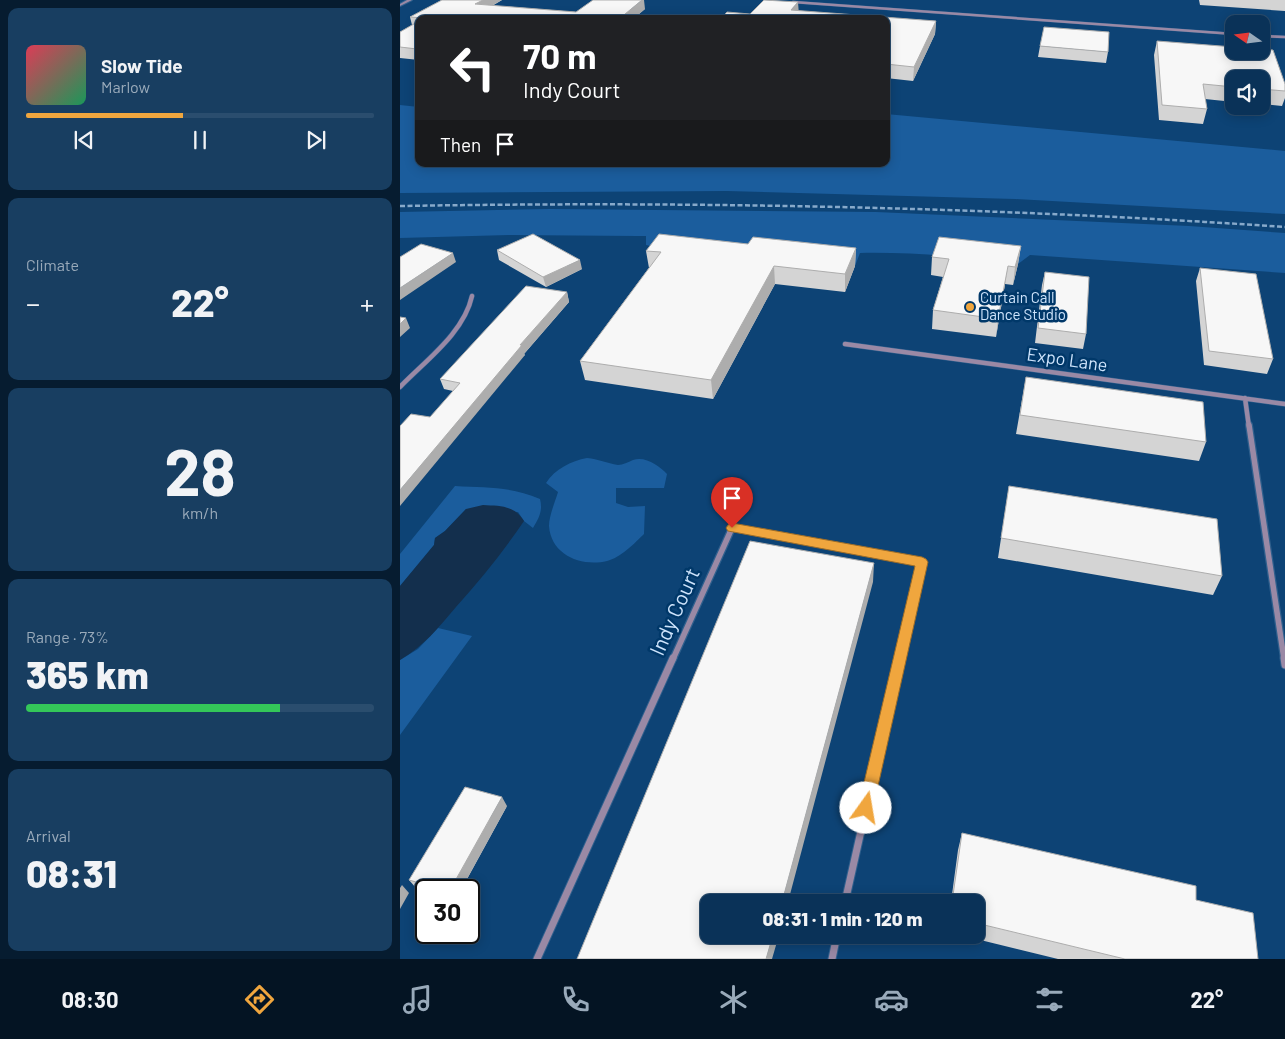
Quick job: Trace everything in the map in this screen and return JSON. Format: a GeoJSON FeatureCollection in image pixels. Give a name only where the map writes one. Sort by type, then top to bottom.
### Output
{"type":"FeatureCollection","features":[{"type":"Feature","properties":{"kind":"street"},"geometry":{"type":"LineString","coordinates":[[400,5],[410,0]]}},
{"type":"Feature","properties":{"kind":"street"},"geometry":{"type":"LineString","coordinates":[[784,1],[1225,33]]}},
{"type":"Feature","properties":{"kind":"street"},"geometry":{"type":"LineString","coordinates":[[1270,36],[1285,37]]}},
{"type":"Feature","properties":{"kind":"street"},"geometry":{"type":"LineString","coordinates":[[400,387],[461,324],[473,302],[472,296]]}},
{"type":"Feature","properties":{"kind":"street","name":"Expo Lane"},"geometry":{"type":"LineString","coordinates":[[845,344],[1285,404]]}},
{"type":"Feature","properties":{"kind":"street"},"geometry":{"type":"LineString","coordinates":[[400,380],[406,380]]}},
{"type":"Feature","properties":{"kind":"street"},"geometry":{"type":"LineString","coordinates":[[1245,398],[1285,665]]}},
{"type":"Feature","properties":{"kind":"street","name":"Indy Court"},"geometry":{"type":"LineString","coordinates":[[538,959],[732,528],[922,562],[847,894]]}},
{"type":"Feature","properties":{"kind":"street"},"geometry":{"type":"LineString","coordinates":[[832,959],[835,944]]}},
{"type":"Feature","properties":{"kind":"shaded area"},"geometry":{"type":"Polygon","coordinates":[[[400,105],[415,107],[415,167],[890,167],[890,114],[1285,151],[1285,214],[1015,199],[727,191],[400,193],[400,105]]]}},
{"type":"Feature","properties":{"kind":"shaded area"},"geometry":{"type":"Polygon","coordinates":[[[550,209],[876,212],[1189,226],[1285,233],[1285,273],[1030,255],[1018,264],[900,253],[860,253],[855,266],[754,254],[656,247],[646,245],[646,236],[509,235],[400,238],[400,212],[550,209]]]}},
{"type":"Feature","properties":{"kind":"shaded area"},"geometry":{"type":"Polygon","coordinates":[[[587,458],[618,465],[643,459],[656,465],[667,474],[664,488],[616,488],[616,503],[628,507],[645,506],[644,534],[622,554],[607,561],[587,562],[569,557],[555,545],[549,526],[558,492],[546,483],[564,466],[587,458]]]}},
{"type":"Feature","properties":{"kind":"shaded area"},"geometry":{"type":"Polygon","coordinates":[[[455,486],[498,488],[529,495],[540,499],[540,514],[533,528],[524,521],[518,512],[466,509],[445,531],[435,538],[434,545],[400,586],[400,554],[455,486]]]}},
{"type":"Feature","properties":{"kind":"shaded area"},"geometry":{"type":"Polygon","coordinates":[[[483,505],[506,507],[516,512],[524,521],[508,544],[437,629],[424,643],[400,660],[400,586],[434,545],[435,538],[445,531],[466,509],[483,505]]]}},
{"type":"Feature","properties":{"kind":"shaded area"},"geometry":{"type":"Polygon","coordinates":[[[438,628],[472,636],[400,735],[400,660],[418,649],[438,628]]]}},
{"type":"Feature","properties":{"kind":"building"},"geometry":{"type":"Polygon","coordinates":[[[442,0],[483,0],[475,4],[576,12],[593,0],[642,0],[624,15],[415,15],[415,17],[410,17],[442,0]]]}},
{"type":"Feature","properties":{"kind":"building"},"geometry":{"type":"Polygon","coordinates":[[[764,0],[798,2],[791,10],[857,15],[724,15],[727,12],[750,14],[764,0]]]}},
{"type":"Feature","properties":{"kind":"building"},"geometry":{"type":"Polygon","coordinates":[[[890,18],[936,21],[914,67],[890,64],[890,18]]]}},
{"type":"Feature","properties":{"kind":"building"},"geometry":{"type":"Polygon","coordinates":[[[415,23],[415,49],[400,47],[400,32],[415,23]]]}},
{"type":"Feature","properties":{"kind":"building"},"geometry":{"type":"Polygon","coordinates":[[[1044,27],[1109,32],[1108,52],[1040,46],[1044,27]]]}},
{"type":"Feature","properties":{"kind":"building"},"geometry":{"type":"Polygon","coordinates":[[[1157,41],[1225,46],[1225,60],[1270,60],[1270,50],[1273,50],[1285,84],[1285,91],[1270,90],[1270,70],[1225,70],[1225,86],[1203,84],[1207,109],[1162,105],[1157,41]]]}},
{"type":"Feature","properties":{"kind":"building"},"geometry":{"type":"Polygon","coordinates":[[[533,234],[580,260],[543,277],[497,250],[533,234]]]}},
{"type":"Feature","properties":{"kind":"building"},"geometry":{"type":"Polygon","coordinates":[[[659,234],[748,244],[753,237],[856,248],[845,274],[774,266],[711,380],[580,361],[661,252],[646,251],[659,234]]]}},
{"type":"Feature","properties":{"kind":"building","name":"Curtain Call Dance Studio"},"geometry":{"type":"Polygon","coordinates":[[[939,237],[1021,246],[1015,267],[1008,266],[998,319],[933,310],[949,259],[932,257],[939,237]]]}},
{"type":"Feature","properties":{"kind":"building"},"geometry":{"type":"Polygon","coordinates":[[[421,244],[453,253],[400,288],[400,257],[421,244]]]}},
{"type":"Feature","properties":{"kind":"building"},"geometry":{"type":"Polygon","coordinates":[[[1200,268],[1256,274],[1273,359],[1209,351],[1200,268]]]}},
{"type":"Feature","properties":{"kind":"building"},"geometry":{"type":"Polygon","coordinates":[[[1045,272],[1089,277],[1086,334],[1038,328],[1045,272]]]}},
{"type":"Feature","properties":{"kind":"building"},"geometry":{"type":"Polygon","coordinates":[[[526,286],[567,292],[520,345],[522,345],[400,490],[400,426],[411,414],[430,417],[460,383],[440,379],[526,286]]]}},
{"type":"Feature","properties":{"kind":"building"},"geometry":{"type":"Polygon","coordinates":[[[400,317],[406,318],[400,324],[400,317]]]}},
{"type":"Feature","properties":{"kind":"building"},"geometry":{"type":"Polygon","coordinates":[[[1026,377],[1203,402],[1206,442],[1020,415],[1026,377]]]}},
{"type":"Feature","properties":{"kind":"building"},"geometry":{"type":"Polygon","coordinates":[[[1009,486],[1217,519],[1222,576],[1001,538],[1009,486]]]}},
{"type":"Feature","properties":{"kind":"building"},"geometry":{"type":"Polygon","coordinates":[[[750,541],[874,563],[784,894],[700,894],[700,944],[770,944],[766,959],[577,959],[750,541]]]}},
{"type":"Feature","properties":{"kind":"building"},"geometry":{"type":"Polygon","coordinates":[[[465,787],[502,797],[456,879],[415,879],[415,882],[409,880],[465,787]]]}},
{"type":"Feature","properties":{"kind":"building"},"geometry":{"type":"Polygon","coordinates":[[[962,833],[1196,886],[1196,900],[1253,913],[1258,959],[1125,959],[985,925],[985,894],[953,894],[962,833]]]}},
{"type":"Feature","properties":{"kind":"railway"},"geometry":{"type":"LineString","coordinates":[[400,206],[622,204],[843,207],[1064,215],[1285,227]]}},
{"type":"Feature","properties":{"kind":"place","name":"Curtain Call Dance Studio"},"geometry":{"type":"Point","coordinates":[970,307]}},
{"type":"Feature","properties":{"kind":"route"},"geometry":{"type":"LineString","coordinates":[[732,528],[922,562],[866,808]]}}]}
